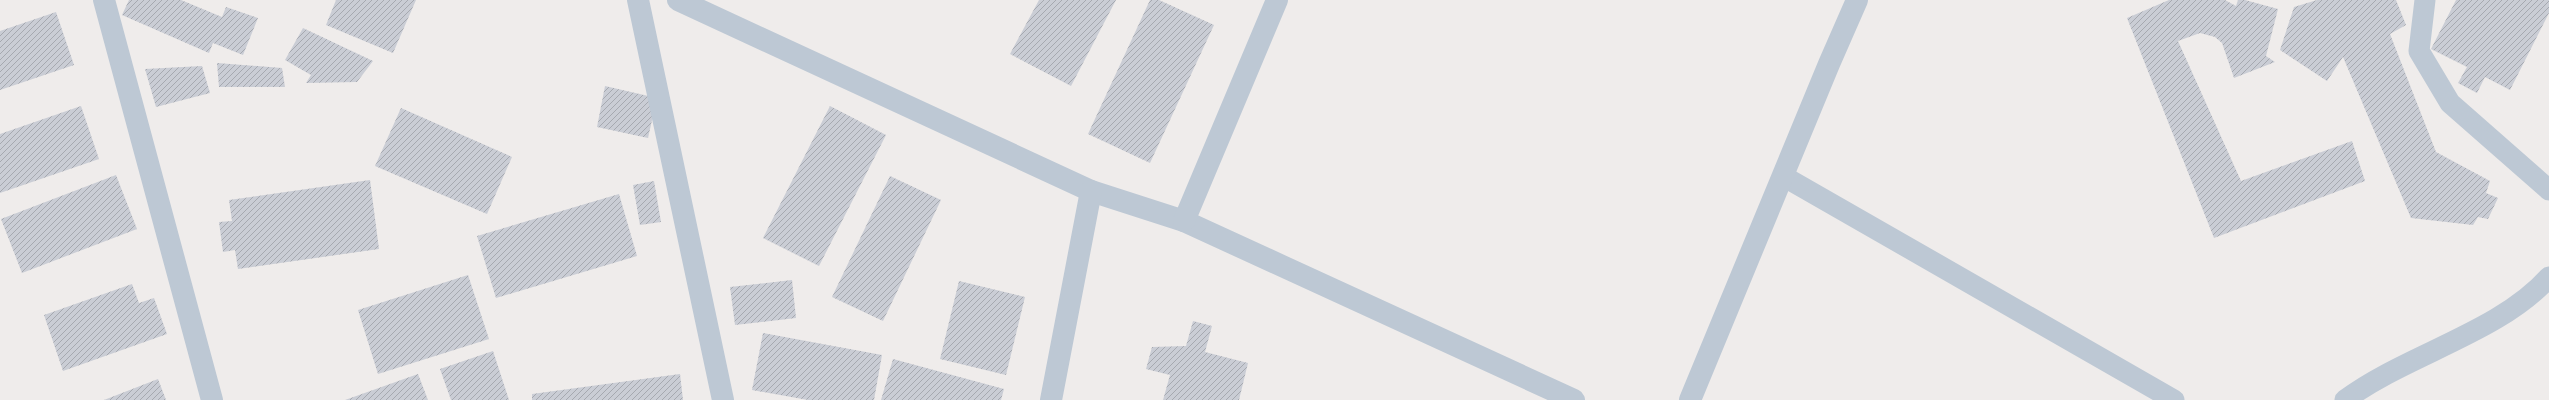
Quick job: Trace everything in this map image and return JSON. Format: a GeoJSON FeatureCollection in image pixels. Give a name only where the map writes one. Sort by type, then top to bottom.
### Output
{"type":"FeatureCollection","features":[{"type":"Feature","properties":{"kind":"street"},"geometry":{"type":"LineString","coordinates":[[104,0],[212,400]]}},
{"type":"Feature","properties":{"kind":"street"},"geometry":{"type":"LineString","coordinates":[[638,0],[723,400]]}},
{"type":"Feature","properties":{"kind":"street"},"geometry":{"type":"LineString","coordinates":[[678,0],[1091,191],[1184,221],[1574,400]]}},
{"type":"Feature","properties":{"kind":"street"},"geometry":{"type":"LineString","coordinates":[[1184,221],[1277,0]]}},
{"type":"Feature","properties":{"kind":"street"},"geometry":{"type":"LineString","coordinates":[[1690,400],[1782,176],[1857,0]]}},
{"type":"Feature","properties":{"kind":"street"},"geometry":{"type":"LineString","coordinates":[[1051,400],[1091,191]]}},
{"type":"Feature","properties":{"kind":"lane"},"geometry":{"type":"LineString","coordinates":[[2425,0],[2419,51],[2450,103],[2549,190]]}},
{"type":"Feature","properties":{"kind":"lane"},"geometry":{"type":"LineString","coordinates":[[1782,176],[2174,400]]}},
{"type":"Feature","properties":{"kind":"lane"},"geometry":{"type":"LineString","coordinates":[[2345,400],[2370,381],[2505,313],[2534,294],[2549,277]]}},
{"type":"Feature","properties":{"kind":"building"},"geometry":{"type":"Polygon","coordinates":[[[129,0],[181,0],[222,17],[226,7],[258,18],[243,55],[213,43],[209,53],[122,15],[129,0]]]}},
{"type":"Feature","properties":{"kind":"building"},"geometry":{"type":"Polygon","coordinates":[[[336,0],[416,0],[393,53],[326,25],[336,0]]]}},
{"type":"Feature","properties":{"kind":"building"},"geometry":{"type":"Polygon","coordinates":[[[1039,0],[1116,0],[1071,86],[1010,54],[1039,0]]]}},
{"type":"Feature","properties":{"kind":"building"},"geometry":{"type":"Polygon","coordinates":[[[1150,0],[1159,0],[1214,25],[1150,163],[1088,134],[1150,0]]]}},
{"type":"Feature","properties":{"kind":"building"},"geometry":{"type":"Polygon","coordinates":[[[2169,0],[2225,0],[2236,6],[2238,0],[2245,0],[2278,9],[2266,56],[2275,62],[2234,78],[2222,43],[2215,37],[2200,33],[2178,41],[2241,181],[2352,141],[2365,181],[2214,238],[2127,18],[2169,0]]]}},
{"type":"Feature","properties":{"kind":"building"},"geometry":{"type":"Polygon","coordinates":[[[2317,0],[2396,0],[2406,25],[2390,34],[2436,152],[2490,181],[2486,193],[2498,198],[2488,219],[2478,217],[2473,225],[2411,218],[2343,57],[2327,81],[2280,50],[2294,7],[2317,0]]]}},
{"type":"Feature","properties":{"kind":"building"},"geometry":{"type":"Polygon","coordinates":[[[2456,0],[2549,0],[2549,13],[2510,90],[2485,77],[2477,93],[2458,83],[2467,67],[2431,49],[2456,0]]]}},
{"type":"Feature","properties":{"kind":"building"},"geometry":{"type":"Polygon","coordinates":[[[56,12],[74,65],[0,90],[0,31],[56,12]]]}},
{"type":"Feature","properties":{"kind":"building"},"geometry":{"type":"Polygon","coordinates":[[[303,28],[373,61],[357,82],[306,83],[311,75],[285,60],[303,28]]]}},
{"type":"Feature","properties":{"kind":"building"},"geometry":{"type":"Polygon","coordinates":[[[217,63],[282,68],[285,87],[219,87],[217,63]]]}},
{"type":"Feature","properties":{"kind":"building"},"geometry":{"type":"Polygon","coordinates":[[[202,66],[210,93],[156,107],[145,69],[202,66]]]}},
{"type":"Feature","properties":{"kind":"building"},"geometry":{"type":"Polygon","coordinates":[[[605,86],[657,98],[648,138],[597,127],[605,86]]]}},
{"type":"Feature","properties":{"kind":"building"},"geometry":{"type":"Polygon","coordinates":[[[81,106],[99,159],[0,193],[0,134],[81,106]]]}},
{"type":"Feature","properties":{"kind":"building"},"geometry":{"type":"Polygon","coordinates":[[[830,106],[886,135],[819,266],[763,238],[830,106]]]}},
{"type":"Feature","properties":{"kind":"building"},"geometry":{"type":"Polygon","coordinates":[[[401,108],[512,157],[487,214],[375,166],[401,108]]]}},
{"type":"Feature","properties":{"kind":"building"},"geometry":{"type":"Polygon","coordinates":[[[116,175],[137,229],[22,273],[1,219],[116,175]]]}},
{"type":"Feature","properties":{"kind":"building"},"geometry":{"type":"Polygon","coordinates":[[[890,176],[941,200],[883,321],[832,297],[890,176]]]}},
{"type":"Feature","properties":{"kind":"building"},"geometry":{"type":"Polygon","coordinates":[[[370,180],[379,249],[238,269],[235,250],[223,252],[219,222],[232,221],[229,200],[370,180]]]}},
{"type":"Feature","properties":{"kind":"building"},"geometry":{"type":"Polygon","coordinates":[[[654,181],[661,222],[640,225],[633,185],[654,181]]]}},
{"type":"Feature","properties":{"kind":"building"},"geometry":{"type":"Polygon","coordinates":[[[619,194],[637,256],[496,298],[477,236],[619,194]]]}},
{"type":"Feature","properties":{"kind":"building"},"geometry":{"type":"Polygon","coordinates":[[[468,275],[489,339],[378,374],[358,310],[468,275]]]}},
{"type":"Feature","properties":{"kind":"building"},"geometry":{"type":"Polygon","coordinates":[[[792,280],[796,318],[735,325],[730,287],[792,280]]]}},
{"type":"Feature","properties":{"kind":"building"},"geometry":{"type":"Polygon","coordinates":[[[959,281],[1025,297],[1006,375],[940,359],[959,281]]]}},
{"type":"Feature","properties":{"kind":"building"},"geometry":{"type":"Polygon","coordinates":[[[132,284],[139,303],[154,298],[167,334],[63,371],[44,315],[132,284]]]}},
{"type":"Feature","properties":{"kind":"building"},"geometry":{"type":"Polygon","coordinates":[[[1193,321],[1212,326],[1205,352],[1248,363],[1239,400],[1163,400],[1170,375],[1146,369],[1152,347],[1186,346],[1193,321]]]}},
{"type":"Feature","properties":{"kind":"building"},"geometry":{"type":"Polygon","coordinates":[[[763,333],[882,355],[874,400],[808,400],[752,390],[763,333]]]}},
{"type":"Feature","properties":{"kind":"building"},"geometry":{"type":"Polygon","coordinates":[[[493,351],[509,400],[451,400],[440,369],[493,351]]]}},
{"type":"Feature","properties":{"kind":"building"},"geometry":{"type":"Polygon","coordinates":[[[893,359],[1004,389],[1001,400],[881,400],[893,359]]]}},
{"type":"Feature","properties":{"kind":"building"},"geometry":{"type":"Polygon","coordinates":[[[418,374],[428,400],[345,400],[418,374]]]}},
{"type":"Feature","properties":{"kind":"building"},"geometry":{"type":"Polygon","coordinates":[[[680,374],[683,400],[532,400],[532,394],[680,374]]]}},
{"type":"Feature","properties":{"kind":"building"},"geometry":{"type":"Polygon","coordinates":[[[158,379],[166,400],[104,400],[158,379]]]}}]}
